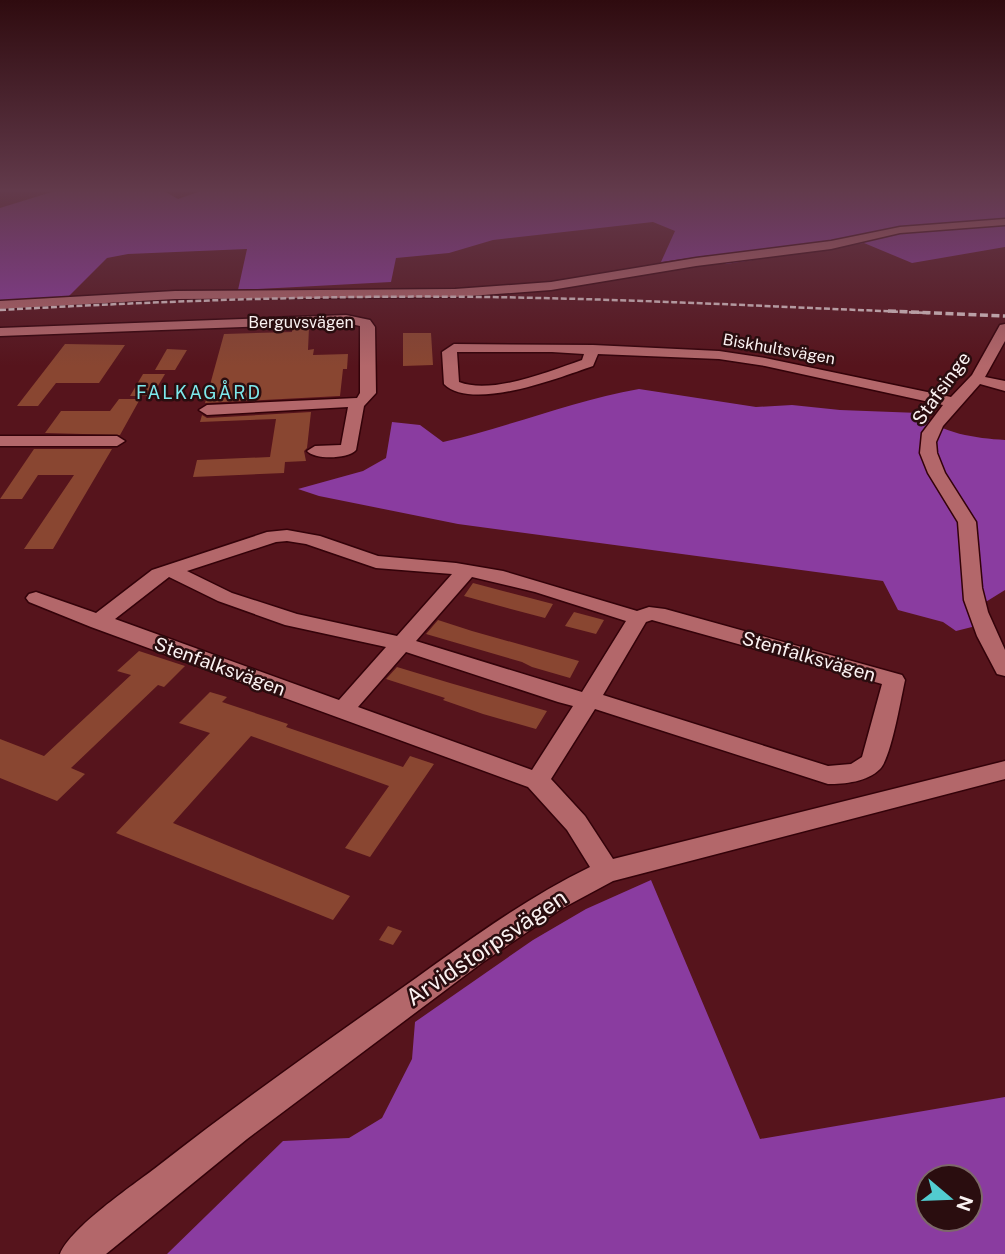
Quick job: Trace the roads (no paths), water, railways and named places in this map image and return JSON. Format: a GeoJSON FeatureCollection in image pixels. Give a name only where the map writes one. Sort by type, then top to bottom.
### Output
{"type":"FeatureCollection","features":[{"type":"Feature","properties":{"kind":"street"},"geometry":{"type":"LineString","coordinates":[[0,305],[175,295],[455,293],[551,286],[625,276],[696,262],[795,250]]}},
{"type":"Feature","properties":{"kind":"street","name":"Berguvsvägen"},"geometry":{"type":"LineString","coordinates":[[6,332],[225,322],[358,321],[368,327],[368,393],[362,402],[357,403]]}},
{"type":"Feature","properties":{"kind":"street","name":"Stafsinge"},"geometry":{"type":"LineString","coordinates":[[1005,328],[976,379],[945,414],[928,441],[929,458],[957,500],[968,524],[970,576],[975,606],[988,640],[1005,669]]}},
{"type":"Feature","properties":{"kind":"street"},"geometry":{"type":"LineString","coordinates":[[0,345],[6,332]]}},
{"type":"Feature","properties":{"kind":"street","name":"Biskhultsvägen"},"geometry":{"type":"LineString","coordinates":[[593,349],[588,363],[516,384],[468,390],[452,384],[449,352],[454,348],[593,349],[694,353],[740,358],[955,403]]}},
{"type":"Feature","properties":{"kind":"street"},"geometry":{"type":"LineString","coordinates":[[976,379],[1005,386]]}},
{"type":"Feature","properties":{"kind":"street"},"geometry":{"type":"LineString","coordinates":[[207,410],[357,403],[348,450],[316,452]]}},
{"type":"Feature","properties":{"kind":"street"},"geometry":{"type":"LineString","coordinates":[[0,440],[117,441]]}},
{"type":"Feature","properties":{"kind":"street","name":"Stenfalksvägen"},"geometry":{"type":"LineString","coordinates":[[98,622],[147,583],[169,570],[274,536],[289,534],[303,536],[340,552],[374,562],[481,572],[638,618],[649,613],[665,615],[894,680],[873,761],[866,768],[846,775],[828,775],[609,704],[566,697],[403,644],[292,620],[225,597],[169,570]]}},
{"type":"Feature","properties":{"kind":"street"},"geometry":{"type":"LineString","coordinates":[[343,710],[466,571]]}},
{"type":"Feature","properties":{"kind":"street","name":"Stenfalksvägen"},"geometry":{"type":"LineString","coordinates":[[36,598],[537,781],[582,828],[606,872]]}},
{"type":"Feature","properties":{"kind":"street"},"geometry":{"type":"LineString","coordinates":[[537,781],[589,702],[638,618]]}},
{"type":"Feature","properties":{"kind":"street","name":"Arvidstorpsvägen"},"geometry":{"type":"LineString","coordinates":[[78,1254],[130,1209],[245,1119],[507,927],[575,886],[606,872],[1005,770]]}},
{"type":"Feature","properties":{"kind":"railway"},"geometry":{"type":"LineString","coordinates":[[0,310],[243,299],[486,297],[929,313]]}},
{"type":"Feature","properties":{"kind":"railway"},"geometry":{"type":"LineString","coordinates":[[888,311],[1005,316]]}},
{"type":"Feature","properties":{"kind":"district","name":"FALKAGÅRD"},"geometry":{"type":"Point","coordinates":[199,392]}}]}
